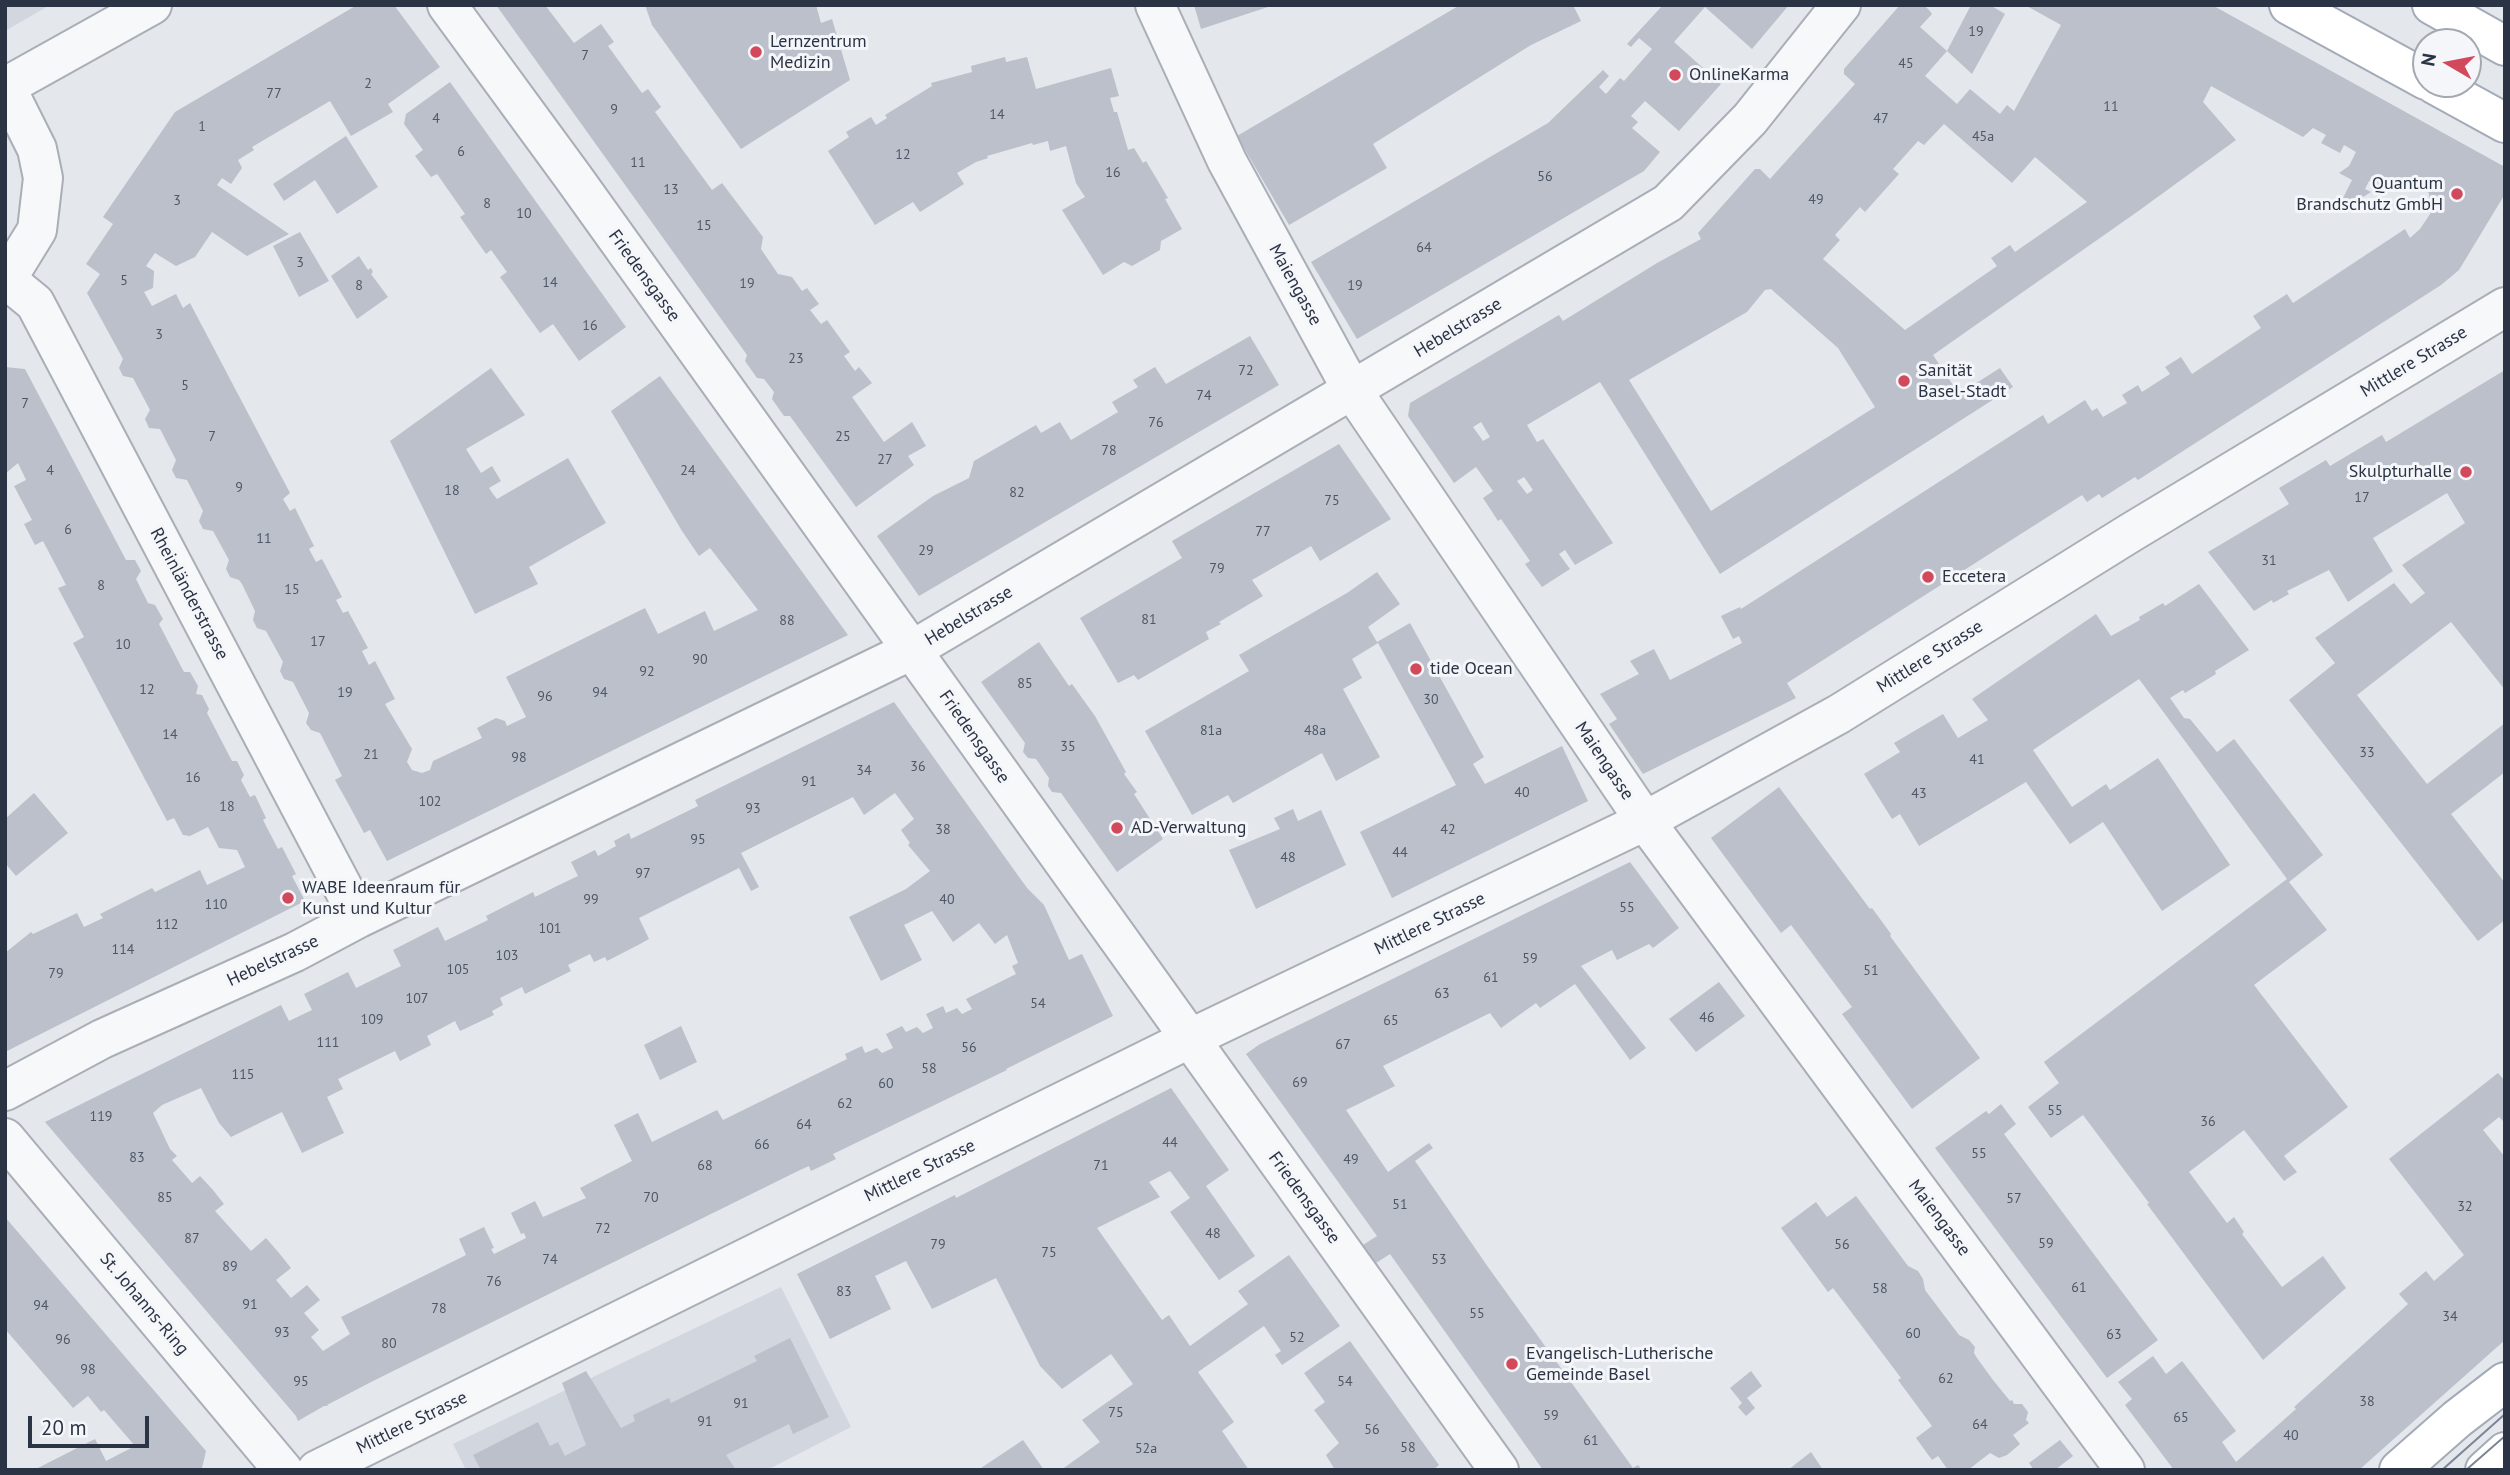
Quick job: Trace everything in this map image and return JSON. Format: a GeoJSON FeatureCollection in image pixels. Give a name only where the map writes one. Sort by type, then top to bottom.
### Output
{"type":"FeatureCollection","features":[{"type":"Feature","properties":{"kind":"main road"},"geometry":{"type":"LineString","coordinates":[[2289,5],[2412,72]]}},
{"type":"Feature","properties":{"kind":"main road"},"geometry":{"type":"LineString","coordinates":[[2432,5],[2505,46]]}},
{"type":"Feature","properties":{"kind":"main road"},"geometry":{"type":"LineString","coordinates":[[2459,98],[2505,123]]}},
{"type":"Feature","properties":{"kind":"main road"},"geometry":{"type":"LineString","coordinates":[[2399,1470],[2457,1419],[2505,1382]]}},
{"type":"Feature","properties":{"kind":"main road"},"geometry":{"type":"LineString","coordinates":[[2485,1470],[2505,1452]]}},
{"type":"Feature","properties":{"kind":"street"},"geometry":{"type":"LineString","coordinates":[[6,281],[37,230],[43,178],[37,149],[6,86],[152,5]]}},
{"type":"Feature","properties":{"kind":"street","name":"Friedensgasse"},"geometry":{"type":"LineString","coordinates":[[447,5],[1499,1470]]}},
{"type":"Feature","properties":{"kind":"street","name":"Maiengasse"},"geometry":{"type":"LineString","coordinates":[[1155,5],[1227,161],[1352,390],[1645,821],[2126,1470]]}},
{"type":"Feature","properties":{"kind":"street","name":"Hebelstrasse"},"geometry":{"type":"LineString","coordinates":[[5,1091],[102,1039],[295,952],[359,918],[912,650],[1668,204],[1750,118],[1841,5]]}},
{"type":"Feature","properties":{"kind":"street","name":"Rheinländerstrasse"},"geometry":{"type":"LineString","coordinates":[[6,281],[35,303],[359,918]]}},
{"type":"Feature","properties":{"kind":"street","name":"Mittlere Strasse"},"geometry":{"type":"LineString","coordinates":[[317,1470],[1189,1039],[1645,821],[1839,714],[2130,533],[2505,307]]}},
{"type":"Feature","properties":{"kind":"street","name":"St. Johanns-Ring"},"geometry":{"type":"LineString","coordinates":[[5,1139],[283,1470]]}},
{"type":"Feature","properties":{"kind":"shaded area"},"geometry":{"type":"Polygon","coordinates":[[[5,5],[50,5],[5,31],[5,5]]]}},
{"type":"Feature","properties":{"kind":"shaded area"},"geometry":{"type":"Polygon","coordinates":[[[781,1287],[851,1427],[767,1470],[466,1470],[453,1444],[781,1287]]]}},
{"type":"Feature","properties":{"kind":"building"},"geometry":{"type":"Polygon","coordinates":[[[357,5],[394,5],[440,67],[388,104],[393,112],[351,136],[330,101],[252,147],[254,150],[238,160],[242,168],[231,184],[222,178],[217,185],[289,234],[247,256],[212,232],[195,257],[176,266],[155,253],[146,266],[154,271],[153,288],[144,292],[152,306],[176,294],[183,308],[190,303],[290,493],[283,499],[290,511],[295,508],[314,546],[309,549],[316,562],[322,559],[342,597],[336,600],[343,613],[348,611],[368,648],[362,651],[369,665],[375,661],[395,699],[385,704],[412,749],[407,762],[412,770],[422,773],[430,770],[433,761],[482,738],[477,728],[496,718],[505,721],[507,726],[526,717],[506,677],[645,608],[658,634],[705,611],[714,631],[758,610],[710,548],[699,556],[611,411],[660,376],[848,635],[387,861],[370,830],[364,833],[335,780],[342,776],[320,733],[311,730],[306,723],[309,713],[293,682],[284,679],[280,671],[283,662],[266,631],[257,628],[253,620],[255,611],[242,584],[230,577],[226,569],[229,560],[213,531],[203,529],[199,521],[203,511],[187,480],[176,478],[172,470],[176,460],[160,429],[149,428],[145,419],[150,410],[133,378],[123,376],[119,368],[123,359],[87,293],[100,274],[86,264],[113,224],[103,217],[175,112],[357,5]]]}},
{"type":"Feature","properties":{"kind":"building"},"geometry":{"type":"Polygon","coordinates":[[[496,5],[545,5],[574,43],[601,24],[614,42],[608,46],[642,93],[648,89],[661,107],[655,112],[712,190],[722,183],[763,237],[761,249],[778,274],[792,277],[802,291],[807,288],[819,304],[810,310],[821,324],[827,320],[850,352],[844,356],[855,371],[859,367],[872,383],[852,397],[884,442],[912,422],[926,446],[908,456],[914,465],[856,507],[790,416],[784,416],[772,399],[774,392],[764,379],[757,378],[745,361],[747,355],[496,5]]]}},
{"type":"Feature","properties":{"kind":"building","name":"Lernzentrum Medizin"},"geometry":{"type":"Polygon","coordinates":[[[645,5],[816,5],[821,23],[832,19],[850,80],[741,149],[652,25],[645,5]]]}},
{"type":"Feature","properties":{"kind":"building"},"geometry":{"type":"Polygon","coordinates":[[[1194,5],[1271,5],[1271,6],[1201,29],[1194,5]]]}},
{"type":"Feature","properties":{"kind":"building"},"geometry":{"type":"Polygon","coordinates":[[[1460,5],[1573,5],[1581,21],[1531,45],[1373,144],[1387,168],[1289,225],[1237,136],[1460,5]]]}},
{"type":"Feature","properties":{"kind":"building"},"geometry":{"type":"Polygon","coordinates":[[[1663,5],[1789,5],[1752,49],[1705,7],[1674,42],[1721,84],[1679,131],[1645,101],[1631,116],[1638,122],[1632,128],[1660,152],[1644,171],[1357,339],[1311,262],[1548,123],[1603,70],[1609,76],[1599,87],[1606,94],[1620,78],[1624,81],[1652,49],[1639,38],[1631,47],[1627,44],[1663,5]]]}},
{"type":"Feature","properties":{"kind":"building"},"geometry":{"type":"Polygon","coordinates":[[[1900,5],[1924,5],[1932,14],[1920,27],[1947,51],[1925,76],[1957,104],[1970,89],[2000,114],[2007,105],[2014,111],[2061,25],[2025,5],[2212,5],[2505,167],[2505,194],[2459,270],[2441,285],[2138,480],[2135,477],[2102,498],[2099,494],[2087,502],[2082,495],[1787,683],[1796,698],[1643,774],[1609,724],[1617,719],[1600,694],[1639,674],[1630,661],[1654,649],[1670,680],[1742,643],[1739,636],[1733,639],[1721,616],[1740,607],[1741,609],[2043,415],[2048,424],[2085,400],[2092,411],[2097,408],[2103,417],[2127,403],[2122,395],[2138,385],[2142,392],[2170,374],[2165,367],[2181,357],[2192,374],[2261,328],[2253,316],[2287,294],[2293,303],[2405,229],[2410,238],[2420,229],[2434,208],[2429,204],[2429,193],[2401,178],[2387,191],[2369,181],[2365,189],[2371,192],[2352,204],[2343,198],[2352,180],[2339,173],[2349,166],[2356,152],[2344,145],[2340,153],[2321,143],[2326,135],[2313,128],[2303,137],[2211,86],[2203,102],[2236,140],[1933,355],[1959,394],[2000,368],[2013,387],[1720,574],[1600,382],[1527,425],[1537,442],[1543,439],[1613,543],[1575,565],[1565,550],[1559,554],[1570,569],[1542,587],[1525,564],[1530,561],[1483,498],[1493,491],[1476,467],[1454,483],[1408,416],[1410,403],[1559,315],[1563,321],[1701,239],[1698,233],[1755,169],[1760,169],[1770,179],[1855,84],[1844,74],[1844,69],[1900,5]],[[1944,124],[1924,145],[1918,141],[1893,169],[1899,174],[1865,212],[1860,207],[1835,235],[1840,240],[1823,259],[1905,330],[1997,266],[1991,258],[2010,245],[2015,252],[2087,202],[2035,157],[2012,183],[1944,124]],[[1771,289],[1765,290],[1747,312],[1629,380],[1711,511],[1875,407],[1838,348],[1771,289]],[[1481,422],[1473,427],[1483,441],[1490,437],[1481,422]],[[1524,477],[1517,481],[1527,494],[1533,490],[1524,477]]]}},
{"type":"Feature","properties":{"kind":"building"},"geometry":{"type":"Polygon","coordinates":[[[1971,5],[1990,5],[2005,14],[1972,74],[1947,51],[1971,5]]]}},
{"type":"Feature","properties":{"kind":"building"},"geometry":{"type":"Polygon","coordinates":[[[1005,57],[1006,62],[1027,57],[1036,89],[1111,68],[1119,96],[1110,98],[1128,150],[1134,148],[1143,163],[1146,161],[1168,198],[1165,199],[1182,229],[1161,241],[1160,250],[1132,266],[1124,262],[1103,275],[1062,210],[1085,197],[1076,183],[1066,146],[1050,151],[1048,141],[987,156],[988,158],[957,173],[964,184],[920,212],[913,202],[875,225],[828,151],[849,137],[846,132],[871,117],[876,125],[887,118],[885,115],[932,86],[931,83],[972,72],[971,66],[1005,57]]]}},
{"type":"Feature","properties":{"kind":"building"},"geometry":{"type":"Polygon","coordinates":[[[450,82],[626,327],[579,361],[553,324],[540,333],[500,277],[507,272],[491,250],[486,254],[460,217],[465,214],[437,174],[431,177],[415,156],[423,150],[404,124],[406,114],[450,82]]]}},
{"type":"Feature","properties":{"kind":"building"},"geometry":{"type":"Polygon","coordinates":[[[346,136],[378,187],[337,214],[315,180],[284,201],[273,184],[346,136]]]}},
{"type":"Feature","properties":{"kind":"building"},"geometry":{"type":"Polygon","coordinates":[[[300,232],[329,281],[299,297],[273,246],[300,232]]]}},
{"type":"Feature","properties":{"kind":"building"},"geometry":{"type":"Polygon","coordinates":[[[359,256],[368,270],[371,268],[371,274],[388,297],[357,319],[331,276],[359,256]]]}},
{"type":"Feature","properties":{"kind":"building"},"geometry":{"type":"Polygon","coordinates":[[[1250,336],[1279,385],[919,596],[877,536],[933,496],[969,478],[974,461],[1036,425],[1041,433],[1060,422],[1071,440],[1118,412],[1112,402],[1138,387],[1133,380],[1155,367],[1166,384],[1250,336]]]}},
{"type":"Feature","properties":{"kind":"building"},"geometry":{"type":"Polygon","coordinates":[[[5,367],[25,369],[126,560],[135,560],[141,571],[136,579],[148,603],[155,605],[163,619],[159,624],[184,672],[190,672],[198,686],[196,694],[202,695],[209,709],[207,713],[232,761],[237,761],[244,775],[241,780],[250,797],[255,795],[266,818],[263,820],[278,849],[282,847],[296,874],[292,876],[305,901],[5,1052],[5,953],[31,932],[33,934],[77,913],[84,927],[103,918],[100,914],[152,888],[155,892],[200,870],[207,885],[245,867],[237,850],[219,848],[208,827],[190,836],[183,835],[174,818],[167,821],[73,643],[84,637],[58,588],[66,585],[43,541],[35,545],[24,524],[32,520],[14,486],[26,480],[18,463],[5,474],[5,367]]]}},
{"type":"Feature","properties":{"kind":"building"},"geometry":{"type":"Polygon","coordinates":[[[491,368],[525,415],[466,449],[481,473],[492,466],[501,481],[489,488],[493,494],[497,499],[568,458],[606,523],[529,567],[538,584],[475,614],[390,441],[491,368]]]}},
{"type":"Feature","properties":{"kind":"building"},"geometry":{"type":"Polygon","coordinates":[[[2505,370],[2505,690],[2451,622],[2357,695],[2427,784],[2505,723],[2505,772],[2451,814],[2505,883],[2505,920],[2478,941],[2289,700],[2335,663],[2315,638],[2394,583],[2411,604],[2425,593],[2402,565],[2465,523],[2447,493],[2373,538],[2393,571],[2348,602],[2329,570],[2254,611],[2208,552],[2289,504],[2279,488],[2326,460],[2330,466],[2382,435],[2386,442],[2505,370]]]}},
{"type":"Feature","properties":{"kind":"building"},"geometry":{"type":"Polygon","coordinates":[[[1339,444],[1391,519],[1320,561],[1311,546],[1252,580],[1263,596],[1206,632],[1209,639],[1138,680],[1134,675],[1118,683],[1080,618],[1182,558],[1172,541],[1339,444]]]}},
{"type":"Feature","properties":{"kind":"building"},"geometry":{"type":"Polygon","coordinates":[[[1377,572],[1400,604],[1368,627],[1377,642],[1410,623],[1484,757],[1473,764],[1485,784],[1562,746],[1588,801],[1392,898],[1360,832],[1456,785],[1378,643],[1352,659],[1362,678],[1343,689],[1380,757],[1336,781],[1322,753],[1233,803],[1228,795],[1192,815],[1145,731],[1249,671],[1239,655],[1347,593],[1377,572]]]}},
{"type":"Feature","properties":{"kind":"building"},"geometry":{"type":"Polygon","coordinates":[[[2199,584],[2249,650],[2185,693],[2183,690],[2170,698],[2184,718],[2190,719],[2217,752],[2234,739],[2323,855],[2289,882],[2327,930],[2254,985],[2348,1107],[2284,1156],[2297,1172],[2284,1181],[2244,1130],[2189,1172],[2227,1223],[2234,1217],[2244,1232],[2242,1234],[2282,1287],[2323,1256],[2346,1288],[2263,1360],[2083,1115],[2051,1138],[2028,1107],[2059,1083],[2044,1062],[2287,879],[2139,679],[2033,750],[2072,807],[2106,784],[2110,790],[2158,758],[2230,865],[2162,911],[2103,822],[2070,844],[2026,782],[1919,846],[1900,814],[1892,819],[1864,774],[1900,752],[1894,743],[1943,714],[1958,738],[1988,720],[1972,699],[2096,614],[2111,636],[2140,620],[2139,617],[2163,603],[2165,606],[2199,584]]]}},
{"type":"Feature","properties":{"kind":"building"},"geometry":{"type":"Polygon","coordinates":[[[1039,642],[1069,686],[1072,684],[1095,716],[1126,772],[1124,774],[1137,792],[1134,794],[1163,839],[1117,872],[1061,793],[1052,792],[1048,786],[1049,778],[1036,759],[1028,758],[1023,752],[1025,743],[981,682],[1039,642]]]}},
{"type":"Feature","properties":{"kind":"building"},"geometry":{"type":"Polygon","coordinates":[[[894,702],[1027,888],[1044,905],[1069,960],[1082,954],[1113,1016],[833,1154],[836,1159],[811,1171],[809,1166],[800,1170],[373,1381],[298,1421],[45,1122],[281,1005],[289,1021],[312,1010],[304,994],[348,972],[356,988],[401,966],[393,950],[438,927],[445,941],[488,920],[486,916],[533,892],[535,897],[578,876],[571,862],[595,850],[598,856],[616,846],[614,841],[629,833],[631,839],[698,806],[695,800],[894,702]],[[895,793],[864,815],[853,797],[741,853],[759,887],[751,891],[739,868],[639,918],[649,939],[640,944],[607,961],[605,957],[594,962],[590,954],[568,965],[571,971],[525,994],[522,987],[500,998],[503,1005],[492,1011],[494,1015],[460,1031],[455,1021],[427,1036],[431,1045],[400,1061],[395,1051],[338,1079],[343,1089],[327,1097],[344,1133],[302,1153],[282,1112],[231,1137],[219,1123],[201,1088],[162,1105],[153,1113],[170,1149],[177,1156],[172,1160],[192,1183],[200,1176],[213,1190],[224,1204],[215,1211],[251,1251],[266,1238],[279,1253],[291,1268],[276,1280],[291,1298],[307,1285],[320,1300],[304,1313],[319,1330],[311,1337],[323,1351],[350,1334],[341,1317],[466,1255],[459,1239],[484,1227],[494,1254],[526,1238],[524,1233],[521,1234],[511,1213],[535,1201],[543,1217],[586,1198],[580,1188],[632,1161],[614,1125],[638,1113],[652,1142],[717,1110],[723,1120],[847,1059],[845,1054],[862,1046],[865,1053],[877,1048],[882,1053],[893,1048],[886,1034],[902,1026],[906,1032],[917,1027],[923,1033],[933,1028],[926,1014],[943,1006],[946,1013],[957,1008],[962,1014],[972,1009],[966,999],[1016,974],[1012,966],[1018,963],[1007,935],[995,944],[979,923],[953,942],[932,911],[904,925],[922,960],[881,981],[849,917],[906,889],[930,871],[908,845],[910,843],[901,830],[914,819],[895,793]]]}},
{"type":"Feature","properties":{"kind":"building"},"geometry":{"type":"Polygon","coordinates":[[[1779,787],[1870,909],[1872,908],[1980,1058],[1912,1109],[1842,1014],[1852,1007],[1791,925],[1781,933],[1711,838],[1779,787]]]}},
{"type":"Feature","properties":{"kind":"building"},"geometry":{"type":"Polygon","coordinates":[[[34,793],[68,833],[16,876],[5,863],[5,819],[34,793]]]}},
{"type":"Feature","properties":{"kind":"building"},"geometry":{"type":"Polygon","coordinates":[[[1293,809],[1298,821],[1321,810],[1346,865],[1256,909],[1229,850],[1280,829],[1274,818],[1293,809]]]}},
{"type":"Feature","properties":{"kind":"building"},"geometry":{"type":"Polygon","coordinates":[[[1630,862],[1679,928],[1653,948],[1649,944],[1617,960],[1612,950],[1581,966],[1646,1048],[1630,1060],[1575,984],[1540,1008],[1536,1003],[1501,1028],[1490,1013],[1383,1066],[1395,1086],[1346,1110],[1388,1172],[1429,1143],[1433,1148],[1415,1161],[1633,1468],[1638,1465],[1642,1470],[1543,1470],[1390,1254],[1376,1263],[1363,1245],[1377,1236],[1246,1054],[1260,1044],[1630,862]]]}},
{"type":"Feature","properties":{"kind":"building"},"geometry":{"type":"Polygon","coordinates":[[[1719,982],[1745,1016],[1696,1052],[1669,1019],[1719,982]]]}},
{"type":"Feature","properties":{"kind":"building"},"geometry":{"type":"Polygon","coordinates":[[[681,1026],[697,1062],[660,1080],[644,1045],[681,1026]]]}},
{"type":"Feature","properties":{"kind":"building"},"geometry":{"type":"Polygon","coordinates":[[[2498,1073],[2505,1081],[2505,1123],[2499,1117],[2483,1130],[2505,1157],[2505,1340],[2359,1470],[2174,1470],[2125,1405],[2132,1399],[2118,1382],[2153,1356],[2166,1374],[2182,1361],[2236,1431],[2222,1442],[2236,1462],[2408,1304],[2399,1294],[2426,1271],[2434,1281],[2464,1255],[2389,1159],[2498,1073]]]}},
{"type":"Feature","properties":{"kind":"building"},"geometry":{"type":"Polygon","coordinates":[[[1171,1088],[1229,1170],[1206,1186],[1255,1256],[1219,1280],[1170,1212],[1190,1198],[1170,1171],[1149,1182],[1160,1197],[1097,1228],[1162,1320],[1169,1315],[1190,1346],[1248,1304],[1238,1291],[1289,1255],[1340,1326],[1282,1365],[1275,1355],[1281,1351],[1264,1326],[1198,1372],[1234,1422],[1222,1431],[1249,1470],[1061,1470],[1100,1442],[1082,1420],[1133,1384],[1111,1354],[1062,1389],[1040,1366],[996,1278],[932,1309],[906,1261],[875,1276],[891,1309],[830,1339],[797,1274],[955,1195],[956,1198],[1171,1088]]]}},
{"type":"Feature","properties":{"kind":"building"},"geometry":{"type":"Polygon","coordinates":[[[2001,1104],[2016,1124],[2004,1134],[2158,1340],[2107,1378],[1935,1148],[1986,1111],[1989,1114],[2001,1104]]]}},
{"type":"Feature","properties":{"kind":"building"},"geometry":{"type":"Polygon","coordinates":[[[1856,1196],[1908,1266],[1918,1271],[1925,1290],[1959,1335],[1975,1347],[1974,1353],[1993,1380],[2010,1401],[2022,1404],[2028,1412],[2026,1420],[2029,1423],[2013,1435],[2020,1444],[2007,1455],[1999,1458],[1990,1453],[1968,1470],[1948,1470],[1938,1456],[1932,1460],[1916,1438],[1932,1426],[1898,1380],[1901,1378],[1833,1288],[1828,1292],[1781,1228],[1816,1202],[1827,1217],[1856,1196]]]}},
{"type":"Feature","properties":{"kind":"building"},"geometry":{"type":"Polygon","coordinates":[[[5,1217],[206,1451],[202,1468],[34,1470],[95,1439],[106,1461],[135,1446],[88,1396],[73,1408],[5,1329],[5,1217]]]}},
{"type":"Feature","properties":{"kind":"building"},"geometry":{"type":"Polygon","coordinates":[[[790,1338],[829,1417],[793,1434],[789,1424],[726,1455],[736,1470],[481,1470],[473,1455],[538,1422],[550,1446],[558,1442],[565,1456],[586,1445],[562,1383],[586,1371],[621,1428],[635,1421],[633,1415],[669,1398],[671,1403],[757,1361],[754,1356],[790,1338]]]}},
{"type":"Feature","properties":{"kind":"building"},"geometry":{"type":"Polygon","coordinates":[[[1350,1341],[1439,1465],[1433,1470],[1335,1470],[1326,1455],[1339,1443],[1314,1410],[1325,1402],[1304,1373],[1350,1341]]]}},
{"type":"Feature","properties":{"kind":"building"},"geometry":{"type":"Polygon","coordinates":[[[1751,1371],[1762,1386],[1747,1398],[1755,1408],[1746,1416],[1738,1407],[1742,1403],[1730,1388],[1751,1371]]]}},
{"type":"Feature","properties":{"kind":"building"},"geometry":{"type":"Polygon","coordinates":[[[1023,1440],[1044,1470],[978,1470],[1023,1440]]]}},
{"type":"Feature","properties":{"kind":"building"},"geometry":{"type":"Polygon","coordinates":[[[2060,1440],[2073,1456],[2055,1470],[2034,1470],[2029,1463],[2060,1440]]]}},
{"type":"Feature","properties":{"kind":"building"},"geometry":{"type":"Polygon","coordinates":[[[1811,1452],[1823,1470],[1788,1470],[1811,1452]]]}},
{"type":"Feature","properties":{"kind":"tram line"},"geometry":{"type":"LineString","coordinates":[[2442,1470],[2505,1414]]}},
{"type":"Feature","properties":{"kind":"tram line"},"geometry":{"type":"LineString","coordinates":[[2466,1470],[2505,1436]]}},
{"type":"Feature","properties":{"kind":"place","name":"Lernzentrum Medizin"},"geometry":{"type":"Point","coordinates":[756,52]}},
{"type":"Feature","properties":{"kind":"place","name":"OnlineKarma"},"geometry":{"type":"Point","coordinates":[1675,75]}},
{"type":"Feature","properties":{"kind":"place","name":"Quantum Brandschutz GmbH"},"geometry":{"type":"Point","coordinates":[2457,194]}},
{"type":"Feature","properties":{"kind":"place","name":"Sanität Basel-Stadt"},"geometry":{"type":"Point","coordinates":[1904,381]}},
{"type":"Feature","properties":{"kind":"place","name":"Skulpturhalle"},"geometry":{"type":"Point","coordinates":[2466,472]}},
{"type":"Feature","properties":{"kind":"place","name":"Eccetera"},"geometry":{"type":"Point","coordinates":[1928,577]}},
{"type":"Feature","properties":{"kind":"place","name":"tide Ocean"},"geometry":{"type":"Point","coordinates":[1416,669]}},
{"type":"Feature","properties":{"kind":"place","name":"AD-Verwaltung"},"geometry":{"type":"Point","coordinates":[1117,828]}},
{"type":"Feature","properties":{"kind":"place","name":"WABE Ideenraum für Kunst und Kultur"},"geometry":{"type":"Point","coordinates":[288,898]}},
{"type":"Feature","properties":{"kind":"place","name":"Evangelisch-Lutherische Gemeinde Basel"},"geometry":{"type":"Point","coordinates":[1512,1364]}}]}
